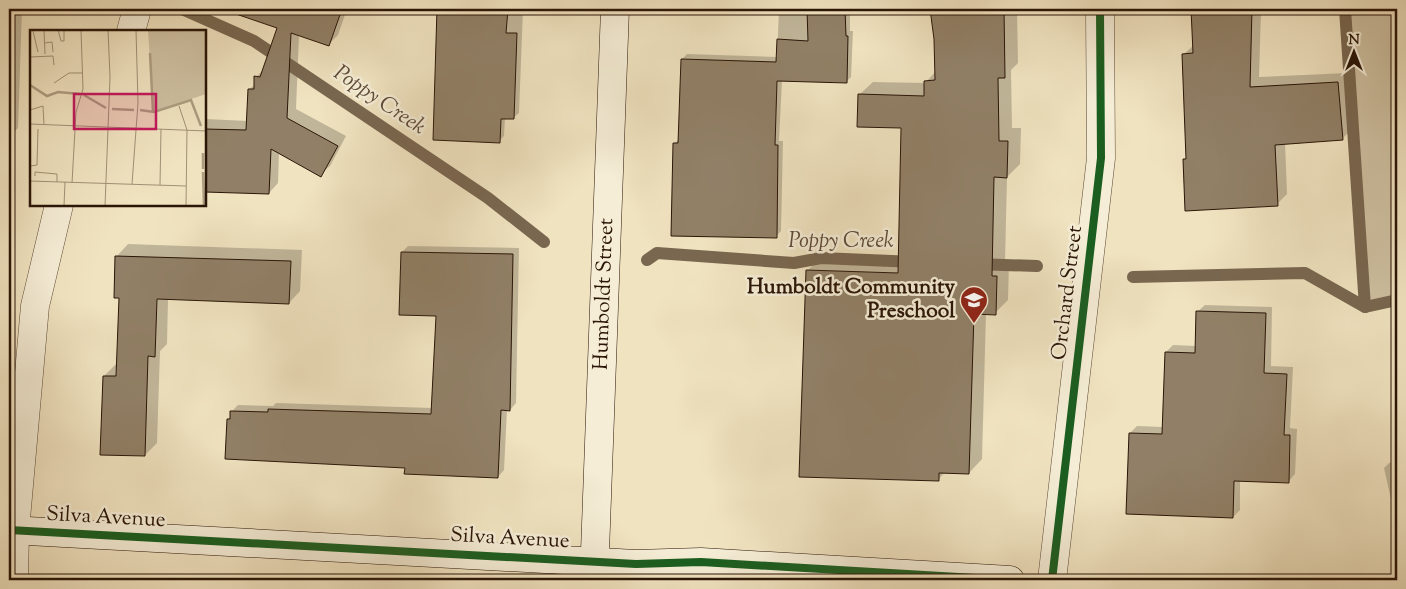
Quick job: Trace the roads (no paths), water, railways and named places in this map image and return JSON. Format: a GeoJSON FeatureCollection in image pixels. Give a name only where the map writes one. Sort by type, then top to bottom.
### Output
{"type":"FeatureCollection","features":[{"type":"Feature","properties":{"kind":"street"},"geometry":{"type":"LineString","coordinates":[[131,30],[137,9]]}},
{"type":"Feature","properties":{"kind":"street","name":"Humboldt Street"},"geometry":{"type":"LineString","coordinates":[[595,571],[615,9]]}},
{"type":"Feature","properties":{"kind":"street","name":"Orchard Street"},"geometry":{"type":"LineString","coordinates":[[1052,580],[1102,158],[1100,9]]}},
{"type":"Feature","properties":{"kind":"street"},"geometry":{"type":"LineString","coordinates":[[14,580],[12,530],[35,306],[59,206]]}},
{"type":"Feature","properties":{"kind":"street","name":"Silva Avenue"},"geometry":{"type":"LineString","coordinates":[[12,530],[595,571],[636,564],[701,562],[1010,580]]}},
{"type":"Feature","properties":{"kind":"waterway","name":"Poppy Creek"},"geometry":{"type":"LineString","coordinates":[[182,9],[254,41],[488,198],[544,242]]}},
{"type":"Feature","properties":{"kind":"waterway"},"geometry":{"type":"LineString","coordinates":[[1345,9],[1365,307]]}},
{"type":"Feature","properties":{"kind":"waterway","name":"Poppy Creek"},"geometry":{"type":"LineString","coordinates":[[647,260],[657,253],[794,263],[821,258],[915,262]]}},
{"type":"Feature","properties":{"kind":"waterway","name":"Poppy Creek"},"geometry":{"type":"LineString","coordinates":[[975,264],[1037,266]]}},
{"type":"Feature","properties":{"kind":"waterway","name":"Poppy Creek"},"geometry":{"type":"LineString","coordinates":[[1133,277],[1305,273],[1365,307],[1397,300]]}},
{"type":"Feature","properties":{"kind":"place","name":"Humboldt Community Preschool"},"geometry":{"type":"Point","coordinates":[974,324]}}]}
